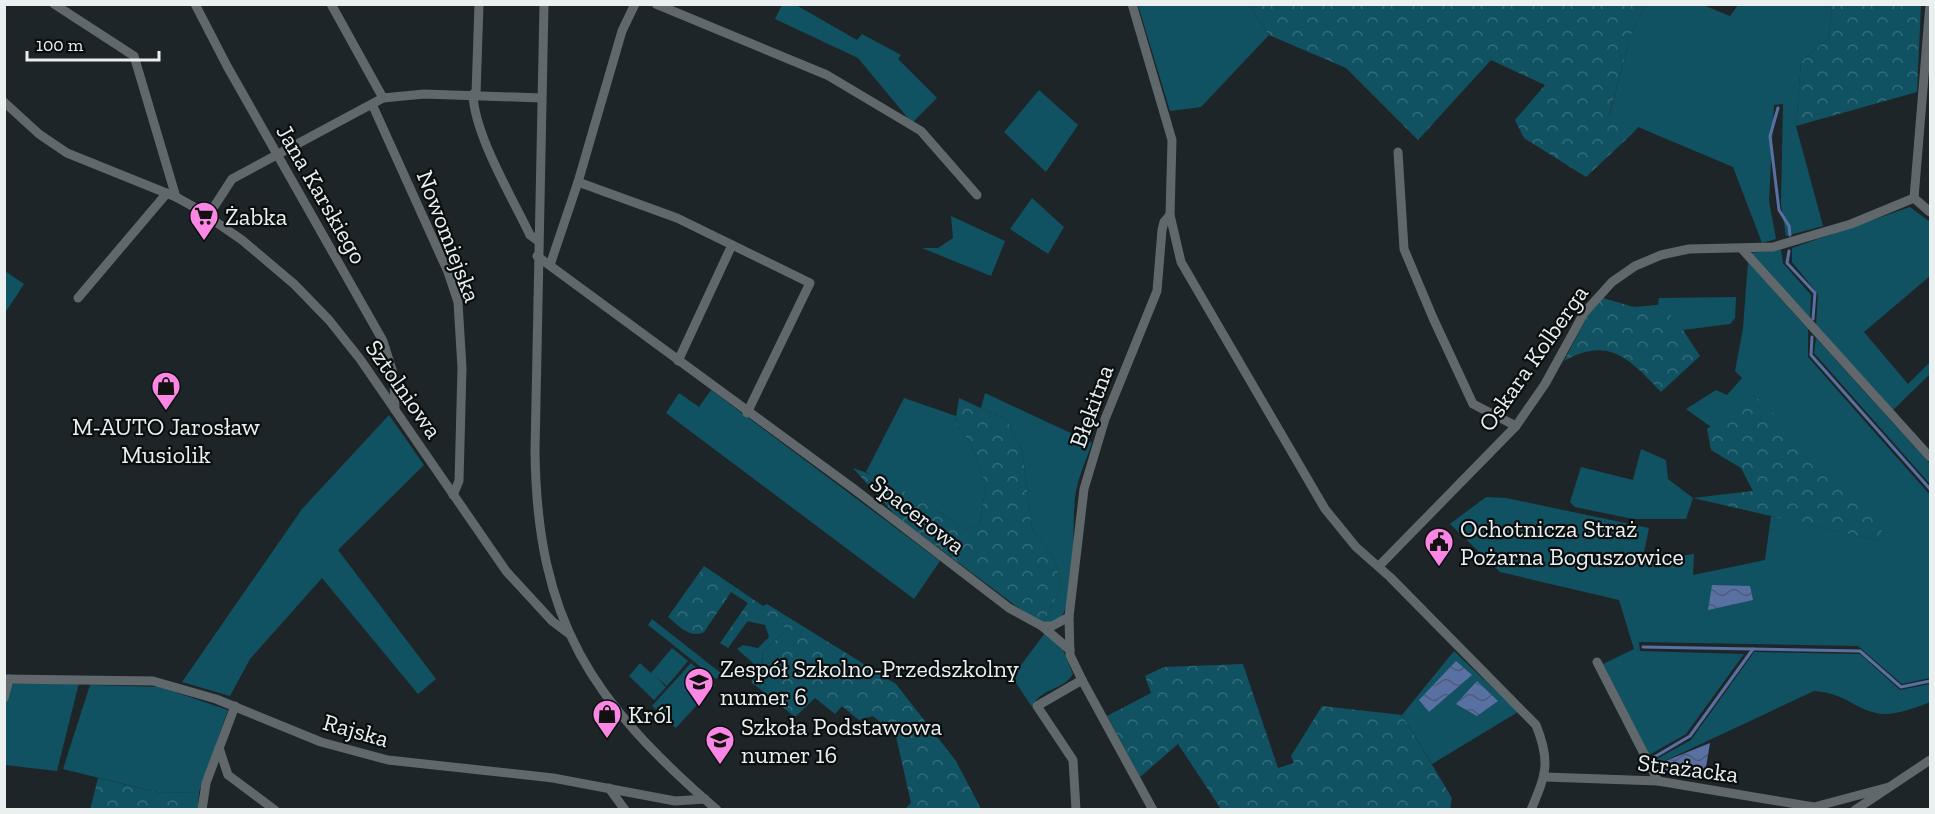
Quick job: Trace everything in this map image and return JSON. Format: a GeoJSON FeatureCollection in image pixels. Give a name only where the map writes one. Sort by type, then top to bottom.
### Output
{"type":"FeatureCollection","features":[{"type":"Feature","properties":{"kind":"street"},"geometry":{"type":"LineString","coordinates":[[54,4],[134,56],[172,195],[78,298]]}},
{"type":"Feature","properties":{"kind":"street","name":"Jana Karskiego"},"geometry":{"type":"LineString","coordinates":[[195,4],[383,341],[394,376],[395,410]]}},
{"type":"Feature","properties":{"kind":"street"},"geometry":{"type":"LineString","coordinates":[[331,4],[383,98]]}},
{"type":"Feature","properties":{"kind":"street"},"geometry":{"type":"LineString","coordinates":[[479,4],[473,110],[530,235],[537,240]]}},
{"type":"Feature","properties":{"kind":"street"},"geometry":{"type":"LineString","coordinates":[[544,4],[537,240],[535,501],[542,552],[568,633],[588,670],[627,724],[717,810]]}},
{"type":"Feature","properties":{"kind":"street"},"geometry":{"type":"LineString","coordinates":[[550,265],[578,182],[622,31],[634,4]]}},
{"type":"Feature","properties":{"kind":"street"},"geometry":{"type":"LineString","coordinates":[[656,4],[827,75],[921,131],[977,195]]}},
{"type":"Feature","properties":{"kind":"street","name":"Błękitna"},"geometry":{"type":"LineString","coordinates":[[1132,4],[1172,140],[1170,215],[1181,262],[1325,509],[1356,547],[1379,566]]}},
{"type":"Feature","properties":{"kind":"street"},"geometry":{"type":"LineString","coordinates":[[1930,4],[1914,198],[1930,212]]}},
{"type":"Feature","properties":{"kind":"street"},"geometry":{"type":"LineString","coordinates":[[208,216],[232,179],[383,98],[414,94],[475,94],[541,98]]}},
{"type":"Feature","properties":{"kind":"street","name":"Sztolniowa"},"geometry":{"type":"LineString","coordinates":[[4,102],[31,128],[64,151],[172,195],[208,216],[275,267],[321,311],[356,352],[506,571],[552,621],[568,633]]}},
{"type":"Feature","properties":{"kind":"street","name":"Nowomiejska"},"geometry":{"type":"LineString","coordinates":[[372,104],[448,272],[458,302],[462,368],[459,481],[453,495]]}},
{"type":"Feature","properties":{"kind":"street"},"geometry":{"type":"LineString","coordinates":[[1398,152],[1404,249],[1433,318],[1473,404],[1516,426]]}},
{"type":"Feature","properties":{"kind":"street"},"geometry":{"type":"LineString","coordinates":[[578,182],[677,218],[810,283],[747,412]]}},
{"type":"Feature","properties":{"kind":"street","name":"Oskara Kolberga"},"geometry":{"type":"LineString","coordinates":[[1379,566],[1516,426],[1545,384],[1584,313],[1612,282],[1635,266],[1661,255],[1689,249],[1773,247],[1851,224],[1914,198]]}},
{"type":"Feature","properties":{"kind":"street","name":"Błękitna"},"geometry":{"type":"LineString","coordinates":[[1070,650],[1069,617],[1084,489],[1105,419],[1157,291],[1162,230],[1164,222],[1170,215]]}},
{"type":"Feature","properties":{"kind":"street"},"geometry":{"type":"LineString","coordinates":[[678,361],[732,245]]}},
{"type":"Feature","properties":{"kind":"street"},"geometry":{"type":"LineString","coordinates":[[537,256],[554,248]]}},
{"type":"Feature","properties":{"kind":"street"},"geometry":{"type":"LineString","coordinates":[[1742,249],[1930,457]]}},
{"type":"Feature","properties":{"kind":"street","name":"Spacerowa"},"geometry":{"type":"LineString","coordinates":[[537,256],[854,489],[1009,608],[1042,626],[1070,650]]}},
{"type":"Feature","properties":{"kind":"street"},"geometry":{"type":"LineString","coordinates":[[1379,566],[1536,725],[1544,746],[1545,777],[1531,810]]}},
{"type":"Feature","properties":{"kind":"street"},"geometry":{"type":"LineString","coordinates":[[1042,626],[1053,626],[1069,617]]}},
{"type":"Feature","properties":{"kind":"street"},"geometry":{"type":"LineString","coordinates":[[1070,650],[1082,680],[1153,810]]}},
{"type":"Feature","properties":{"kind":"street"},"geometry":{"type":"LineString","coordinates":[[1597,662],[1658,781]]}},
{"type":"Feature","properties":{"kind":"street"},"geometry":{"type":"LineString","coordinates":[[4,698],[7,679]]}},
{"type":"Feature","properties":{"kind":"street","name":"Rajska"},"geometry":{"type":"LineString","coordinates":[[7,679],[153,681],[236,706],[321,742],[388,760],[544,776],[675,801],[705,799]]}},
{"type":"Feature","properties":{"kind":"street"},"geometry":{"type":"LineString","coordinates":[[1076,810],[1073,760],[1037,706],[1082,680]]}},
{"type":"Feature","properties":{"kind":"street"},"geometry":{"type":"LineString","coordinates":[[202,810],[206,783],[236,706]]}},
{"type":"Feature","properties":{"kind":"street"},"geometry":{"type":"LineString","coordinates":[[219,748],[228,775],[275,810]]}},
{"type":"Feature","properties":{"kind":"street"},"geometry":{"type":"LineString","coordinates":[[1855,810],[1930,760]]}},
{"type":"Feature","properties":{"kind":"street","name":"Strażacka"},"geometry":{"type":"LineString","coordinates":[[1545,777],[1658,781],[1826,807],[1889,787]]}},
{"type":"Feature","properties":{"kind":"street"},"geometry":{"type":"LineString","coordinates":[[609,788],[625,810]]}},
{"type":"Feature","properties":{"kind":"street"},"geometry":{"type":"LineString","coordinates":[[675,801],[681,810]]}},
{"type":"Feature","properties":{"kind":"green space"},"geometry":{"type":"Polygon","coordinates":[[[782,5],[796,5],[857,40],[862,34],[901,55],[898,59],[937,98],[912,123],[858,58],[775,19],[782,5]]]}},
{"type":"Feature","properties":{"kind":"green space"},"geometry":{"type":"Polygon","coordinates":[[[1138,5],[1249,5],[1269,35],[1201,107],[1170,111],[1138,5]]]}},
{"type":"Feature","properties":{"kind":"green space"},"geometry":{"type":"Polygon","coordinates":[[[1249,5],[1645,5],[1631,35],[1609,115],[1635,131],[1586,177],[1524,138],[1515,120],[1545,85],[1491,60],[1418,140],[1346,68],[1269,35],[1249,5]]]}},
{"type":"Feature","properties":{"kind":"green space"},"geometry":{"type":"Polygon","coordinates":[[[1645,5],[1703,5],[1730,16],[1738,5],[1832,5],[1829,38],[1801,62],[1796,126],[1823,226],[1786,236],[1781,204],[1783,104],[1774,105],[1769,201],[1776,239],[1762,243],[1733,167],[1638,127],[1635,131],[1609,116],[1631,35],[1645,5]]]}},
{"type":"Feature","properties":{"kind":"green space"},"geometry":{"type":"Polygon","coordinates":[[[1832,5],[1921,5],[1917,92],[1796,126],[1801,62],[1829,38],[1832,5]]]}},
{"type":"Feature","properties":{"kind":"green space"},"geometry":{"type":"Polygon","coordinates":[[[1039,90],[1078,125],[1046,172],[1004,132],[1039,90]]]}},
{"type":"Feature","properties":{"kind":"green space"},"geometry":{"type":"Polygon","coordinates":[[[1032,198],[1064,227],[1048,254],[1010,229],[1032,198]]]}},
{"type":"Feature","properties":{"kind":"green space"},"geometry":{"type":"Polygon","coordinates":[[[1910,207],[1930,222],[1930,276],[1864,332],[1908,384],[1930,362],[1930,374],[1893,410],[1816,325],[1818,294],[1792,262],[1792,248],[1910,207]]]}},
{"type":"Feature","properties":{"kind":"green space"},"geometry":{"type":"Polygon","coordinates":[[[951,216],[1005,241],[991,276],[922,248],[938,248],[953,238],[951,216]]]}},
{"type":"Feature","properties":{"kind":"green space"},"geometry":{"type":"Polygon","coordinates":[[[1781,250],[1783,263],[1811,295],[1810,320],[1750,253],[1781,250]]]}},
{"type":"Feature","properties":{"kind":"green space"},"geometry":{"type":"Polygon","coordinates":[[[1748,262],[1808,329],[1808,357],[1930,495],[1930,678],[1902,684],[1858,646],[1639,642],[1640,651],[1744,654],[1686,734],[1649,755],[1603,664],[1634,649],[1619,600],[1500,572],[1450,524],[1486,497],[1506,498],[1649,528],[1642,562],[1694,554],[1693,575],[1765,560],[1771,516],[1879,541],[1754,395],[1711,427],[1686,409],[1716,390],[1727,395],[1742,378],[1735,371],[1743,328],[1748,262]]]}},
{"type":"Feature","properties":{"kind":"green space"},"geometry":{"type":"Polygon","coordinates":[[[5,271],[24,284],[5,313],[5,271]]]}},
{"type":"Feature","properties":{"kind":"green space"},"geometry":{"type":"Polygon","coordinates":[[[1736,297],[1735,318],[1730,324],[1683,330],[1658,305],[1659,298],[1736,297]]]}},
{"type":"Feature","properties":{"kind":"green space"},"geometry":{"type":"Polygon","coordinates":[[[1603,298],[1634,307],[1658,305],[1677,321],[1700,356],[1661,392],[1629,361],[1607,351],[1594,350],[1564,361],[1589,313],[1603,298]]]}},
{"type":"Feature","properties":{"kind":"green space"},"geometry":{"type":"Polygon","coordinates":[[[1816,338],[1930,464],[1930,484],[1814,353],[1816,338]]]}},
{"type":"Feature","properties":{"kind":"green space"},"geometry":{"type":"Polygon","coordinates":[[[711,390],[940,561],[914,599],[666,413],[679,393],[699,407],[711,390]]]}},
{"type":"Feature","properties":{"kind":"green space"},"geometry":{"type":"Polygon","coordinates":[[[985,393],[1092,443],[1076,491],[1072,578],[1065,610],[1058,622],[1044,622],[1062,585],[1053,556],[1032,528],[1022,450],[1007,420],[981,408],[985,393]]]}},
{"type":"Feature","properties":{"kind":"green space"},"geometry":{"type":"Polygon","coordinates":[[[1754,395],[1885,520],[1879,541],[1693,498],[1753,491],[1741,468],[1711,450],[1707,429],[1754,395]]]}},
{"type":"Feature","properties":{"kind":"green space"},"geometry":{"type":"Polygon","coordinates":[[[904,398],[956,416],[955,423],[971,444],[986,485],[980,524],[966,530],[939,512],[866,472],[904,398]]]}},
{"type":"Feature","properties":{"kind":"green space"},"geometry":{"type":"Polygon","coordinates":[[[959,398],[1007,420],[1022,450],[1032,528],[1053,556],[1062,585],[1044,622],[1036,621],[895,515],[853,468],[897,487],[966,530],[980,524],[986,485],[971,444],[955,423],[959,398]]]}},
{"type":"Feature","properties":{"kind":"green space"},"geometry":{"type":"Polygon","coordinates":[[[389,415],[424,465],[338,550],[436,679],[418,694],[322,578],[250,659],[230,696],[182,682],[302,509],[389,415]]]}},
{"type":"Feature","properties":{"kind":"green space"},"geometry":{"type":"Polygon","coordinates":[[[1641,449],[1666,460],[1668,479],[1693,498],[1686,519],[1633,519],[1575,507],[1570,502],[1581,467],[1633,480],[1641,449]]]}},
{"type":"Feature","properties":{"kind":"green space"},"geometry":{"type":"Polygon","coordinates":[[[704,566],[763,606],[767,604],[896,684],[956,761],[981,809],[905,809],[911,803],[896,736],[873,716],[859,720],[842,706],[835,714],[815,698],[795,717],[751,682],[762,667],[763,651],[788,629],[755,611],[728,648],[720,643],[748,603],[731,592],[704,632],[699,634],[689,633],[668,617],[704,566]]]}},
{"type":"Feature","properties":{"kind":"green space"},"geometry":{"type":"Polygon","coordinates":[[[755,610],[788,629],[763,651],[761,670],[737,649],[743,645],[758,648],[769,637],[765,625],[746,621],[755,610]]]}},
{"type":"Feature","properties":{"kind":"green space"},"geometry":{"type":"Polygon","coordinates":[[[652,619],[722,674],[716,679],[648,625],[652,619]]]}},
{"type":"Feature","properties":{"kind":"green space"},"geometry":{"type":"Polygon","coordinates":[[[1045,633],[1063,650],[1073,674],[1064,684],[1041,696],[1032,707],[1012,677],[1045,633]]]}},
{"type":"Feature","properties":{"kind":"green space"},"geometry":{"type":"Polygon","coordinates":[[[672,648],[688,661],[667,686],[655,676],[666,687],[654,700],[629,676],[640,663],[651,673],[672,648]]]}},
{"type":"Feature","properties":{"kind":"green space"},"geometry":{"type":"Polygon","coordinates":[[[1454,651],[1518,712],[1432,764],[1402,715],[1454,651]]]}},
{"type":"Feature","properties":{"kind":"green space"},"geometry":{"type":"Polygon","coordinates":[[[1754,652],[1860,654],[1900,690],[1930,684],[1930,702],[1903,711],[1882,714],[1833,694],[1814,691],[1656,765],[1653,761],[1691,740],[1754,652]]]}},
{"type":"Feature","properties":{"kind":"green space"},"geometry":{"type":"Polygon","coordinates":[[[691,663],[715,685],[676,728],[652,706],[691,663]]]}},
{"type":"Feature","properties":{"kind":"green space"},"geometry":{"type":"Polygon","coordinates":[[[1243,664],[1278,768],[1294,763],[1291,756],[1322,706],[1402,715],[1452,798],[1450,809],[1221,809],[1178,744],[1140,777],[1107,716],[1151,693],[1145,676],[1164,667],[1243,664]]]}},
{"type":"Feature","properties":{"kind":"green space"},"geometry":{"type":"Polygon","coordinates":[[[79,683],[57,771],[5,765],[5,705],[9,684],[79,683]]]}},
{"type":"Feature","properties":{"kind":"green space"},"geometry":{"type":"Polygon","coordinates":[[[90,685],[160,687],[228,710],[199,792],[160,793],[63,769],[90,685]]]}},
{"type":"Feature","properties":{"kind":"green space"},"geometry":{"type":"Polygon","coordinates":[[[98,778],[160,793],[199,792],[198,809],[90,810],[98,778]]]}},
{"type":"Feature","properties":{"kind":"water"},"geometry":{"type":"Polygon","coordinates":[[[1712,585],[1750,586],[1753,600],[1708,610],[1712,585]]]}},
{"type":"Feature","properties":{"kind":"water"},"geometry":{"type":"Polygon","coordinates":[[[1456,661],[1472,675],[1429,712],[1419,700],[1456,661]]]}},
{"type":"Feature","properties":{"kind":"water"},"geometry":{"type":"Polygon","coordinates":[[[1477,681],[1498,701],[1477,716],[1456,704],[1477,681]]]}},
{"type":"Feature","properties":{"kind":"water"},"geometry":{"type":"Polygon","coordinates":[[[1710,743],[1704,779],[1660,769],[1663,762],[1710,743]]]}},
{"type":"Feature","properties":{"kind":"waterway"},"geometry":{"type":"LineString","coordinates":[[1778,108],[1770,136],[1779,210],[1789,226],[1790,235]]}},
{"type":"Feature","properties":{"kind":"waterway"},"geometry":{"type":"LineString","coordinates":[[1789,251],[1787,263],[1815,293],[1813,319]]}},
{"type":"Feature","properties":{"kind":"waterway"},"geometry":{"type":"LineString","coordinates":[[1812,337],[1811,355],[1930,489]]}},
{"type":"Feature","properties":{"kind":"waterway"},"geometry":{"type":"LineString","coordinates":[[1643,647],[1860,651],[1901,687],[1930,681]]}},
{"type":"Feature","properties":{"kind":"waterway"},"geometry":{"type":"LineString","coordinates":[[1651,759],[1690,736],[1753,649]]}},
{"type":"Feature","properties":{"kind":"place","name":"Żabka"},"geometry":{"type":"Point","coordinates":[204,242]}},
{"type":"Feature","properties":{"kind":"place","name":"M-AUTO Jarosław Musiolik"},"geometry":{"type":"Point","coordinates":[166,412]}},
{"type":"Feature","properties":{"kind":"place","name":"Ochotnicza Straż Pożarna Boguszowice"},"geometry":{"type":"Point","coordinates":[1439,568]}},
{"type":"Feature","properties":{"kind":"place","name":"Zespół Szkolno-Przedszkolny numer 6"},"geometry":{"type":"Point","coordinates":[699,708]}},
{"type":"Feature","properties":{"kind":"place","name":"Król"},"geometry":{"type":"Point","coordinates":[607,740]}},
{"type":"Feature","properties":{"kind":"place","name":"Szkoła Podstawowa numer 16"},"geometry":{"type":"Point","coordinates":[720,766]}}]}
